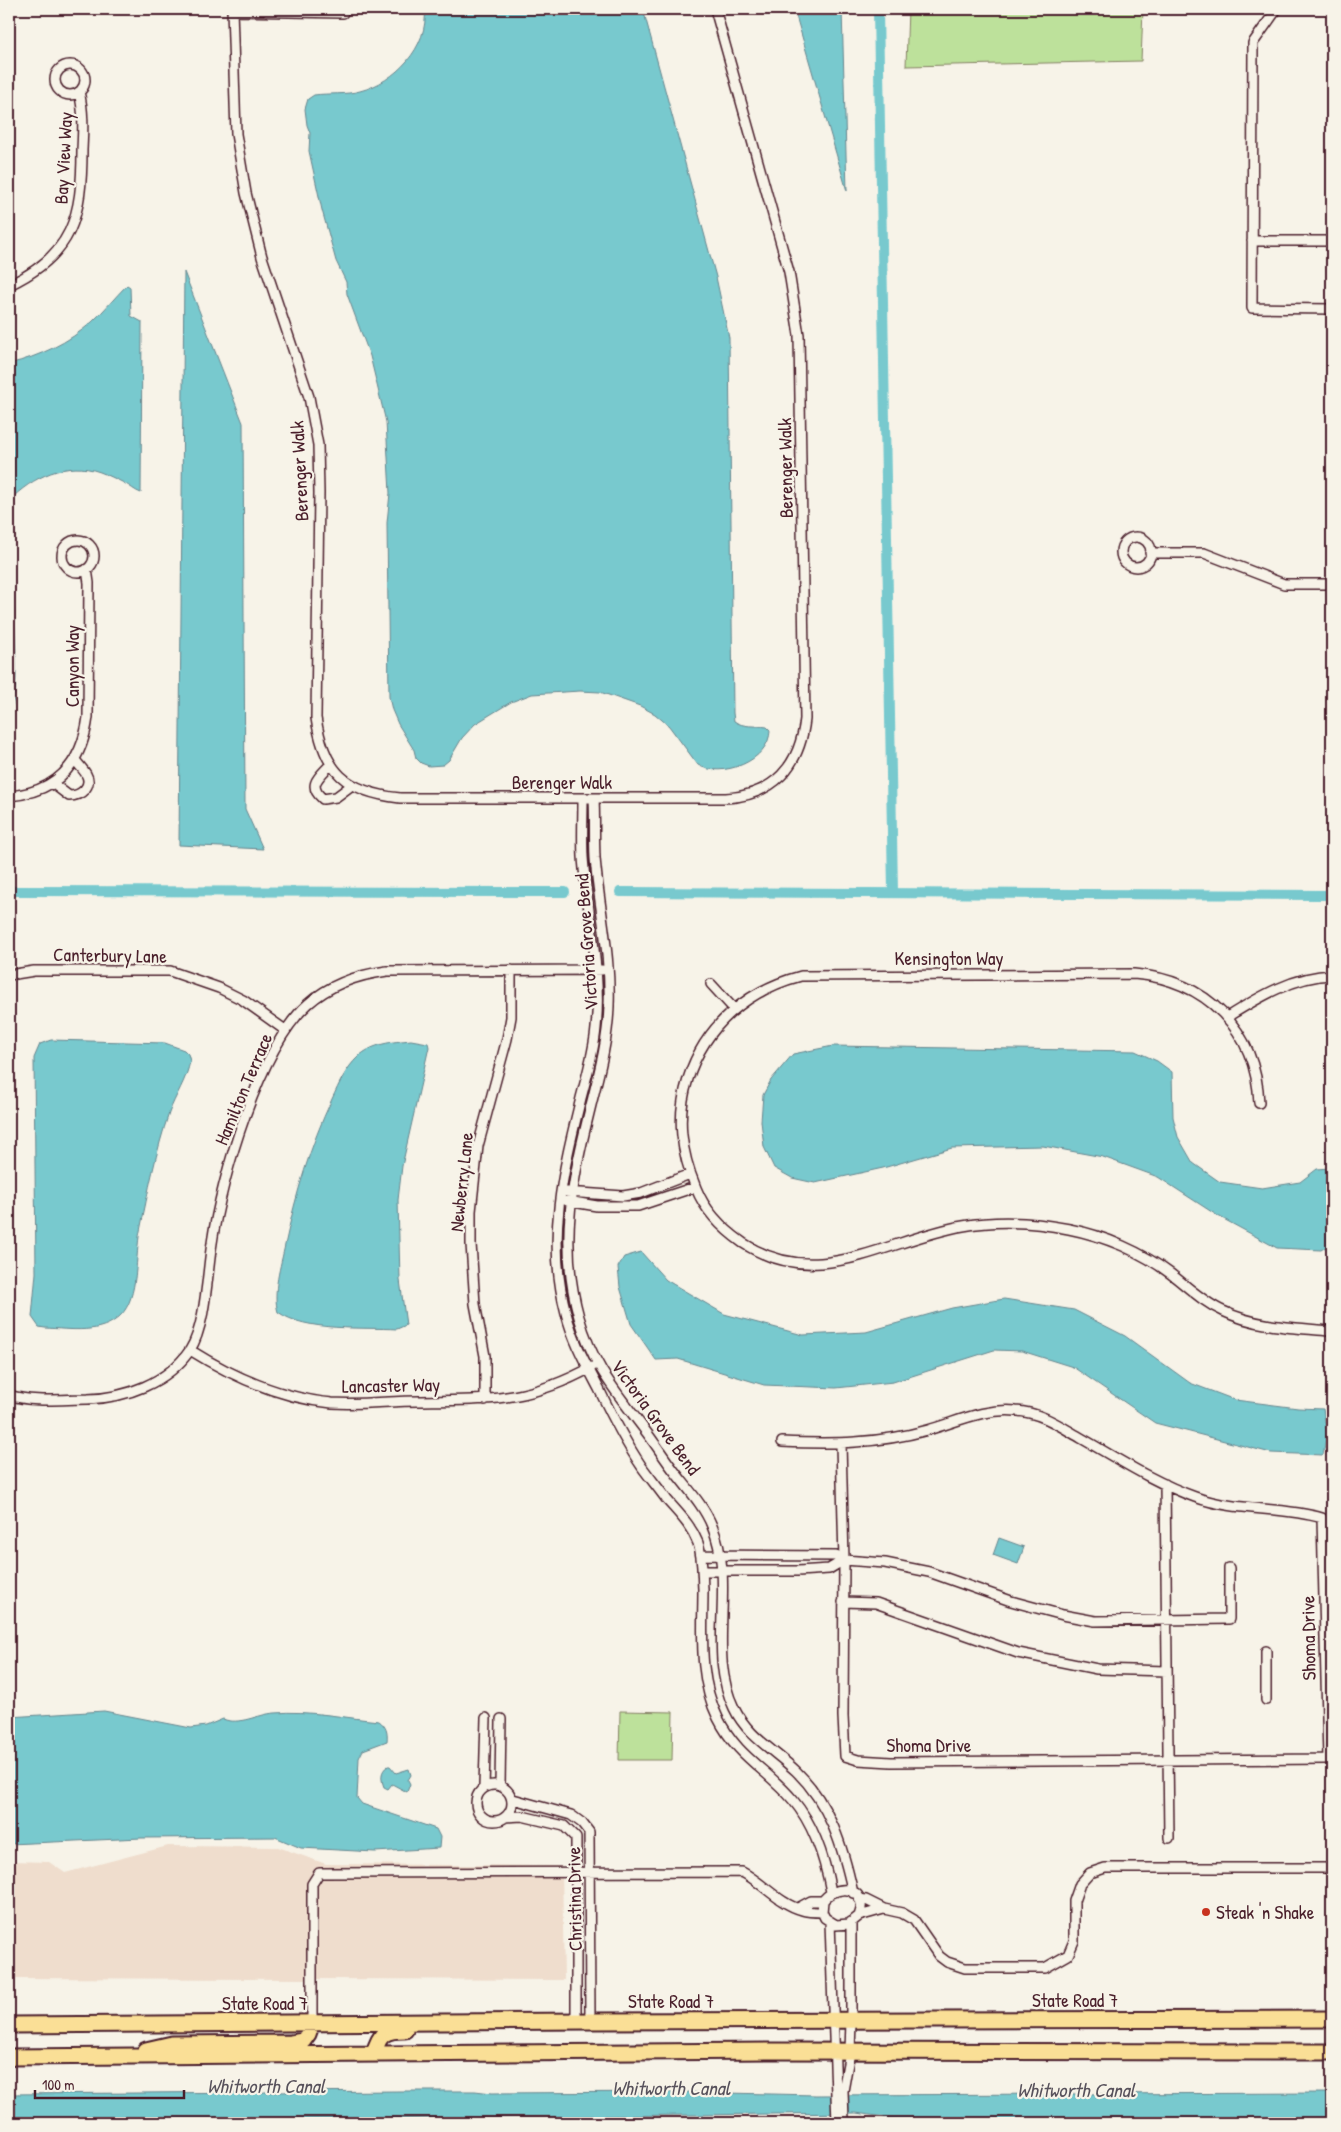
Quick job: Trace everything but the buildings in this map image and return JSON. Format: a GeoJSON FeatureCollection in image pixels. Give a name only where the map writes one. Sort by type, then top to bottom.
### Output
{"type":"FeatureCollection","features":[{"type":"Feature","properties":{"kind":"main road","name":"State Road 7"},"geometry":{"type":"LineString","coordinates":[[9,2025],[1332,2019]]}},
{"type":"Feature","properties":{"kind":"main road"},"geometry":{"type":"LineString","coordinates":[[374,2054],[382,2035],[392,2030],[426,2029],[455,2022]]}},
{"type":"Feature","properties":{"kind":"main road"},"geometry":{"type":"LineString","coordinates":[[133,2056],[149,2049],[172,2044],[291,2043],[303,2041],[312,2023]]}},
{"type":"Feature","properties":{"kind":"main road"},"geometry":{"type":"LineString","coordinates":[[9,2057],[833,2052],[1332,2052]]}},
{"type":"Feature","properties":{"kind":"street","name":"Berenger Walk"},"geometry":{"type":"LineString","coordinates":[[343,14],[232,10],[236,134],[246,193],[262,257],[309,397],[318,445],[316,718],[319,741],[331,764],[340,776],[352,785],[377,796],[400,798],[726,798],[754,794],[768,787],[781,776],[792,763],[803,734],[805,719],[799,335],[789,272],[715,9]]}},
{"type":"Feature","properties":{"kind":"street"},"geometry":{"type":"LineString","coordinates":[[1277,9],[1253,43],[1252,308],[1332,309]]}},
{"type":"Feature","properties":{"kind":"street","name":"Bay View Way"},"geometry":{"type":"LineString","coordinates":[[9,285],[42,266],[62,244],[74,219],[81,197],[82,178],[83,107],[79,92]]}},
{"type":"Feature","properties":{"kind":"street"},"geometry":{"type":"LineString","coordinates":[[1252,241],[1332,241]]}},
{"type":"Feature","properties":{"kind":"street"},"geometry":{"type":"LineString","coordinates":[[1150,553],[1204,553],[1284,584],[1332,584]]}},
{"type":"Feature","properties":{"kind":"street","name":"Canyon Way"},"geometry":{"type":"LineString","coordinates":[[9,796],[36,791],[52,783],[66,772],[75,760],[86,735],[88,717],[89,582],[87,569]]}},
{"type":"Feature","properties":{"kind":"street"},"geometry":{"type":"LineString","coordinates":[[52,783],[69,796],[80,794],[85,790],[87,785],[86,773],[75,760]]}},
{"type":"Feature","properties":{"kind":"street"},"geometry":{"type":"LineString","coordinates":[[331,764],[317,780],[315,786],[317,794],[323,799],[331,799],[352,785]]}},
{"type":"Feature","properties":{"kind":"street","name":"Victoria Grove Bend"},"geometry":{"type":"LineString","coordinates":[[583,798],[583,856],[597,970],[596,1031],[560,1190],[556,1226],[560,1278],[566,1312],[577,1348],[620,1433],[664,1495],[692,1529],[701,1555],[703,1662],[706,1681],[716,1714],[734,1744],[748,1759],[782,1788],[801,1810],[818,1841],[824,1858],[831,1892]]}},
{"type":"Feature","properties":{"kind":"street","name":"Victoria Grove Bend"},"geometry":{"type":"LineString","coordinates":[[594,798],[595,857],[608,970],[609,1007],[604,1050],[576,1169],[568,1237],[573,1289],[579,1316],[596,1364],[704,1510],[712,1527],[720,1555],[722,1663],[724,1681],[734,1707],[747,1728],[762,1744],[794,1769],[811,1786],[823,1804],[836,1831],[856,1896]]}},
{"type":"Feature","properties":{"kind":"street","name":"Newberry Lane"},"geometry":{"type":"LineString","coordinates":[[485,1400],[485,1356],[472,1277],[471,1203],[478,1146],[510,1024],[513,995],[511,970]]}},
{"type":"Feature","properties":{"kind":"street","name":"Hamilton Terrace"},"geometry":{"type":"LineString","coordinates":[[190,1350],[202,1315],[212,1241],[228,1168],[253,1097],[285,1030],[296,1016],[322,993],[337,984],[369,973],[386,971],[608,970]]}},
{"type":"Feature","properties":{"kind":"street","name":"Canterbury Lane"},"geometry":{"type":"LineString","coordinates":[[9,975],[34,971],[170,971],[219,988],[243,1000],[285,1030]]}},
{"type":"Feature","properties":{"kind":"street","name":"Kensington Way"},"geometry":{"type":"LineString","coordinates":[[1259,1103],[1256,1076],[1251,1060],[1227,1016],[1207,999],[1185,986],[1168,979],[1134,974],[801,976],[765,988],[734,1009],[720,1022],[698,1053],[685,1089],[681,1127],[682,1146],[690,1174],[700,1198],[710,1213],[735,1238],[750,1247],[783,1260],[809,1264],[836,1262],[888,1249],[939,1231],[965,1225],[992,1222],[1045,1224],[1097,1236],[1122,1246],[1169,1272],[1204,1300],[1236,1317],[1271,1325],[1332,1331]]}},
{"type":"Feature","properties":{"kind":"street"},"geometry":{"type":"LineString","coordinates":[[1227,1016],[1254,1000],[1291,984],[1314,976],[1332,975]]}},
{"type":"Feature","properties":{"kind":"street"},"geometry":{"type":"LineString","coordinates":[[711,984],[734,1009]]}},
{"type":"Feature","properties":{"kind":"street"},"geometry":{"type":"LineString","coordinates":[[559,1200],[572,1197],[623,1196],[642,1193],[690,1174]]}},
{"type":"Feature","properties":{"kind":"street"},"geometry":{"type":"LineString","coordinates":[[560,1190],[572,1197],[596,1206],[638,1206],[696,1187]]}},
{"type":"Feature","properties":{"kind":"street"},"geometry":{"type":"LineString","coordinates":[[9,1395],[30,1399],[109,1398],[125,1394],[154,1381],[167,1372],[190,1350]]}},
{"type":"Feature","properties":{"kind":"street","name":"Lancaster Way"},"geometry":{"type":"LineString","coordinates":[[190,1350],[212,1364],[250,1382],[307,1399],[333,1403],[485,1400],[523,1395],[541,1390],[596,1364]]}},
{"type":"Feature","properties":{"kind":"street","name":"Shoma Drive"},"geometry":{"type":"LineString","coordinates":[[782,1442],[841,1444],[884,1439],[928,1430],[958,1419],[989,1411],[1016,1411],[1045,1417],[1165,1484],[1197,1498],[1262,1510],[1306,1513],[1322,1518],[1328,1759],[1168,1762],[1000,1760],[891,1762],[845,1756],[843,1716],[844,1560],[841,1444]]}},
{"type":"Feature","properties":{"kind":"street"},"geometry":{"type":"LineString","coordinates":[[1165,1484],[1169,1838]]}},
{"type":"Feature","properties":{"kind":"street"},"geometry":{"type":"LineString","coordinates":[[701,1555],[836,1556],[844,1560],[885,1562],[929,1572],[1011,1601],[1095,1621],[1229,1619],[1229,1568]]}},
{"type":"Feature","properties":{"kind":"street"},"geometry":{"type":"LineString","coordinates":[[702,1571],[798,1571],[829,1569],[844,1560]]}},
{"type":"Feature","properties":{"kind":"street"},"geometry":{"type":"LineString","coordinates":[[843,1602],[876,1603],[1028,1655],[1097,1669],[1167,1671]]}},
{"type":"Feature","properties":{"kind":"street"},"geometry":{"type":"LineString","coordinates":[[1266,1651],[1266,1700]]}},
{"type":"Feature","properties":{"kind":"street"},"geometry":{"type":"LineString","coordinates":[[484,1788],[486,1718]]}},
{"type":"Feature","properties":{"kind":"street"},"geometry":{"type":"LineString","coordinates":[[500,1786],[501,1719]]}},
{"type":"Feature","properties":{"kind":"street"},"geometry":{"type":"LineString","coordinates":[[492,1785],[500,1786],[506,1789],[513,1799],[510,1812],[505,1817],[488,1820],[475,1809],[474,1800],[477,1793],[484,1788],[492,1785]]}},
{"type":"Feature","properties":{"kind":"street","name":"Christina Drive"},"geometry":{"type":"LineString","coordinates":[[513,1799],[572,1814],[589,1832],[590,1874],[583,2021]]}},
{"type":"Feature","properties":{"kind":"street","name":"Christina Drive"},"geometry":{"type":"LineString","coordinates":[[505,1817],[522,1816],[564,1826],[576,1838],[583,2021]]}},
{"type":"Feature","properties":{"kind":"street"},"geometry":{"type":"LineString","coordinates":[[798,1908],[811,1900],[822,1900],[831,1892],[844,1889],[884,1909],[902,1913],[914,1920],[938,1956],[947,1962],[965,1968],[1045,1968],[1057,1963],[1068,1955],[1074,1941],[1074,1901],[1080,1884],[1090,1873],[1105,1868],[1332,1868]]}},
{"type":"Feature","properties":{"kind":"street"},"geometry":{"type":"LineString","coordinates":[[312,2023],[312,1884],[319,1873],[590,1874],[742,1872],[757,1880],[775,1897],[798,1908],[822,1912]]}},
{"type":"Feature","properties":{"kind":"street"},"geometry":{"type":"LineString","coordinates":[[839,2092],[850,2052],[855,1919],[862,1905],[856,1896]]}},
{"type":"Feature","properties":{"kind":"street"},"geometry":{"type":"LineString","coordinates":[[822,1900],[822,1912],[830,1922],[842,1925],[884,1909]]}},
{"type":"Feature","properties":{"kind":"street"},"geometry":{"type":"LineString","coordinates":[[830,1922],[833,2052],[839,2092],[840,2121]]}},
{"type":"Feature","properties":{"kind":"shaded area"},"geometry":{"type":"Polygon","coordinates":[[[168,1846],[278,1847],[326,1864],[562,1866],[564,1980],[9,1978],[9,1861],[49,1862],[65,1873],[168,1846]]]}},
{"type":"Feature","properties":{"kind":"shaded area"},"geometry":{"type":"Polygon","coordinates":[[[488,2119],[488,2123],[9,2123],[9,2120],[488,2119]]]}},
{"type":"Feature","properties":{"kind":"green space"},"geometry":{"type":"Polygon","coordinates":[[[908,9],[1143,9],[1141,61],[906,66],[908,9]]]}},
{"type":"Feature","properties":{"kind":"green space"},"geometry":{"type":"Polygon","coordinates":[[[620,1711],[673,1712],[672,1760],[619,1760],[620,1711]]]}},
{"type":"Feature","properties":{"kind":"water"},"geometry":{"type":"Polygon","coordinates":[[[425,9],[643,9],[716,277],[729,338],[733,713],[734,721],[738,723],[767,727],[770,730],[768,741],[762,751],[743,764],[719,770],[708,769],[698,765],[669,726],[655,714],[640,706],[600,692],[580,691],[532,694],[511,702],[475,724],[462,738],[449,760],[443,765],[429,766],[421,763],[416,758],[414,750],[392,710],[389,697],[387,523],[390,493],[386,422],[370,356],[347,294],[346,282],[336,261],[322,210],[309,151],[310,133],[305,109],[308,99],[314,95],[360,91],[385,80],[397,71],[407,61],[421,37],[425,23],[425,9]]]}},
{"type":"Feature","properties":{"kind":"water"},"geometry":{"type":"Polygon","coordinates":[[[794,9],[842,9],[847,191],[794,9]]]}},
{"type":"Feature","properties":{"kind":"water"},"geometry":{"type":"Polygon","coordinates":[[[184,272],[243,423],[245,809],[263,849],[179,845],[184,272]]]}},
{"type":"Feature","properties":{"kind":"water"},"geometry":{"type":"Polygon","coordinates":[[[127,285],[130,287],[131,316],[142,322],[141,493],[100,472],[75,468],[51,473],[39,478],[18,492],[9,501],[9,364],[43,353],[83,330],[127,285]]]}},
{"type":"Feature","properties":{"kind":"water"},"geometry":{"type":"Polygon","coordinates":[[[9,599],[13,604],[14,610],[16,678],[13,703],[9,711],[9,599]]]}},
{"type":"Feature","properties":{"kind":"water"},"geometry":{"type":"Polygon","coordinates":[[[51,1040],[165,1043],[184,1050],[188,1054],[190,1061],[164,1127],[156,1157],[138,1241],[134,1287],[131,1298],[121,1315],[105,1326],[95,1328],[75,1330],[39,1327],[32,1317],[36,1273],[34,1058],[40,1044],[51,1040]]]}},
{"type":"Feature","properties":{"kind":"water"},"geometry":{"type":"Polygon","coordinates":[[[411,1040],[428,1043],[429,1047],[402,1166],[398,1200],[400,1280],[406,1325],[397,1329],[335,1327],[304,1323],[290,1318],[278,1312],[276,1296],[278,1278],[299,1189],[310,1152],[324,1117],[343,1076],[358,1057],[376,1046],[411,1040]]]}},
{"type":"Feature","properties":{"kind":"water"},"geometry":{"type":"Polygon","coordinates":[[[833,1046],[1135,1051],[1157,1061],[1172,1072],[1173,1117],[1178,1137],[1193,1163],[1220,1182],[1262,1188],[1300,1182],[1317,1169],[1329,1168],[1329,1245],[1321,1250],[1277,1248],[1218,1216],[1158,1177],[1103,1157],[1043,1146],[952,1148],[883,1168],[815,1183],[792,1178],[774,1168],[764,1147],[761,1121],[763,1095],[771,1080],[793,1054],[833,1046]]]}},
{"type":"Feature","properties":{"kind":"water"},"geometry":{"type":"Polygon","coordinates":[[[641,1252],[666,1280],[724,1314],[803,1335],[866,1332],[952,1308],[1004,1299],[1074,1310],[1125,1336],[1190,1383],[1235,1400],[1298,1408],[1323,1409],[1327,1433],[1323,1455],[1271,1453],[1155,1423],[1073,1367],[1022,1351],[994,1350],[893,1382],[836,1388],[764,1385],[678,1359],[656,1360],[631,1324],[620,1287],[618,1267],[624,1257],[641,1252]]]}},
{"type":"Feature","properties":{"kind":"water"},"geometry":{"type":"Polygon","coordinates":[[[999,1538],[1024,1547],[1018,1564],[993,1555],[999,1538]]]}},
{"type":"Feature","properties":{"kind":"water"},"geometry":{"type":"Polygon","coordinates":[[[104,1711],[191,1728],[206,1726],[223,1719],[235,1721],[288,1712],[314,1713],[379,1721],[386,1730],[387,1741],[363,1750],[359,1758],[357,1798],[362,1804],[436,1829],[440,1837],[439,1848],[375,1852],[301,1848],[275,1837],[141,1838],[9,1844],[9,1717],[104,1711]]]}},
{"type":"Feature","properties":{"kind":"water"},"geometry":{"type":"Polygon","coordinates":[[[388,1766],[396,1773],[409,1769],[411,1775],[408,1780],[410,1784],[407,1792],[392,1784],[388,1789],[384,1787],[382,1775],[388,1766]]]}},
{"type":"Feature","properties":{"kind":"water"},"geometry":{"type":"Polygon","coordinates":[[[475,2091],[492,2093],[681,2092],[816,2095],[1332,2093],[1332,2118],[920,2122],[856,2113],[354,2119],[9,2120],[9,2094],[475,2091]]]}},
{"type":"Feature","properties":{"kind":"waterway"},"geometry":{"type":"LineString","coordinates":[[878,9],[893,892]]}},
{"type":"Feature","properties":{"kind":"waterway"},"geometry":{"type":"LineString","coordinates":[[9,891],[565,892]]}},
{"type":"Feature","properties":{"kind":"waterway"},"geometry":{"type":"LineString","coordinates":[[620,892],[1332,895]]}},
{"type":"Feature","properties":{"kind":"place","name":"Steak 'n Shake"},"geometry":{"type":"Point","coordinates":[1206,1912]}},
{"type":"Feature","properties":{"kind":"water label","name":"Whitworth Canal"},"geometry":{"type":"Point","coordinates":[266,2086]}},
{"type":"Feature","properties":{"kind":"water label","name":"Whitworth Canal"},"geometry":{"type":"Point","coordinates":[671,2088]}},
{"type":"Feature","properties":{"kind":"water label","name":"Whitworth Canal"},"geometry":{"type":"Point","coordinates":[1076,2090]}}]}
